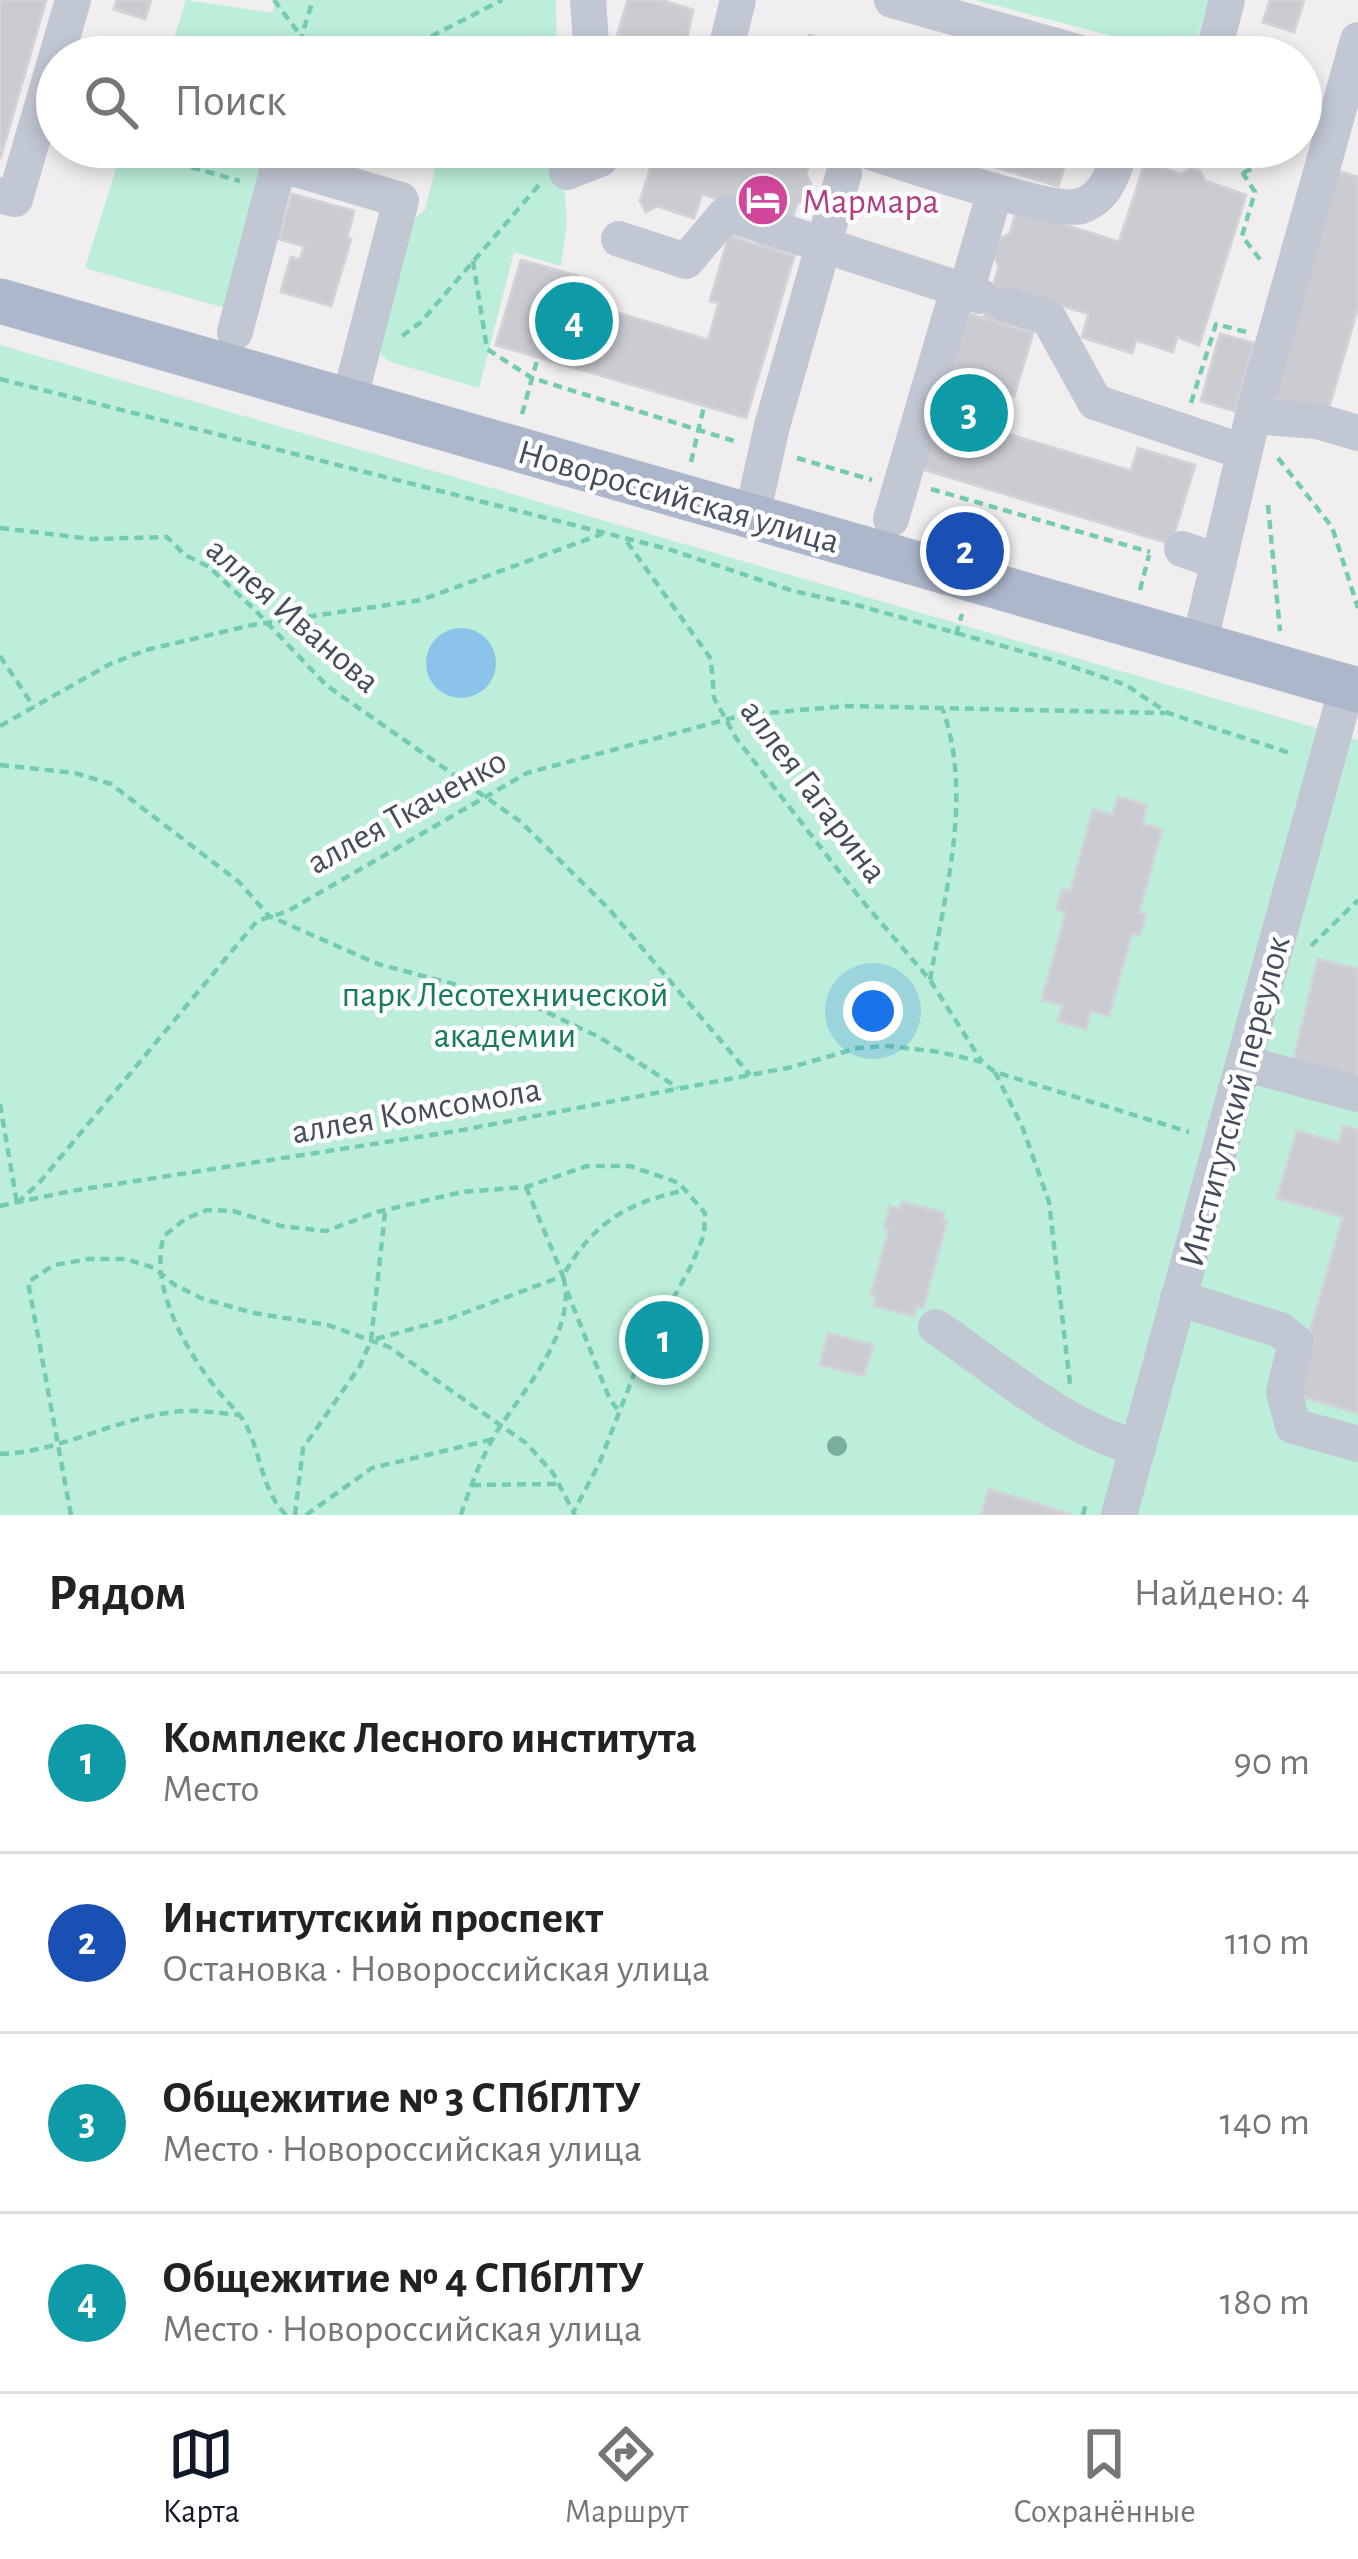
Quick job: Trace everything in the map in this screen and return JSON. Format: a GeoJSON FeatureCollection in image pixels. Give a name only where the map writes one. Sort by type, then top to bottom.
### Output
{"type":"FeatureCollection","features":[{"type":"Feature","properties":{"kind":"main road","name":"Новороссийская улица"},"geometry":{"type":"LineString","coordinates":[[0,301],[353,384],[752,517],[1353,688]]}},
{"type":"Feature","properties":{"kind":"street"},"geometry":{"type":"LineString","coordinates":[[63,36],[73,0]]}},
{"type":"Feature","properties":{"kind":"street"},"geometry":{"type":"LineString","coordinates":[[588,0],[591,36]]}},
{"type":"Feature","properties":{"kind":"street"},"geometry":{"type":"LineString","coordinates":[[729,36],[738,0]]}},
{"type":"Feature","properties":{"kind":"street"},"geometry":{"type":"LineString","coordinates":[[892,0],[1020,36]]}},
{"type":"Feature","properties":{"kind":"street"},"geometry":{"type":"LineString","coordinates":[[1218,36],[1227,0]]}},
{"type":"Feature","properties":{"kind":"street"},"geometry":{"type":"LineString","coordinates":[[1322,159],[1358,40]]}},
{"type":"Feature","properties":{"kind":"street"},"geometry":{"type":"LineString","coordinates":[[0,195],[15,199],[36,127]]}},
{"type":"Feature","properties":{"kind":"street"},"geometry":{"type":"LineString","coordinates":[[235,332],[278,168]]}},
{"type":"Feature","properties":{"kind":"street"},"geometry":{"type":"LineString","coordinates":[[293,168],[401,200],[353,384]]}},
{"type":"Feature","properties":{"kind":"street"},"geometry":{"type":"LineString","coordinates":[[567,172],[577,168]]}},
{"type":"Feature","properties":{"kind":"street"},"geometry":{"type":"LineString","coordinates":[[752,517],[767,449],[793,234],[843,168]]}},
{"type":"Feature","properties":{"kind":"street"},"geometry":{"type":"LineString","coordinates":[[887,168],[1075,208],[1096,199],[1115,168]]}},
{"type":"Feature","properties":{"kind":"street"},"geometry":{"type":"LineString","coordinates":[[1199,644],[1253,416],[1320,168]]}},
{"type":"Feature","properties":{"kind":"street"},"geometry":{"type":"LineString","coordinates":[[896,504],[980,296],[995,191]]}},
{"type":"Feature","properties":{"kind":"street"},"geometry":{"type":"LineString","coordinates":[[619,239],[686,261],[726,214],[1048,317],[1095,402],[1226,446]]}},
{"type":"Feature","properties":{"kind":"street"},"geometry":{"type":"LineString","coordinates":[[1253,416],[1317,421],[1358,433]]}},
{"type":"Feature","properties":{"kind":"street"},"geometry":{"type":"LineString","coordinates":[[1166,551],[1220,562]]}},
{"type":"Feature","properties":{"kind":"street","name":"Институтский переулок"},"geometry":{"type":"LineString","coordinates":[[1119,1515],[1325,768],[1353,688]]}},
{"type":"Feature","properties":{"kind":"street"},"geometry":{"type":"LineString","coordinates":[[1243,1063],[1357,1094]]}},
{"type":"Feature","properties":{"kind":"street"},"geometry":{"type":"LineString","coordinates":[[1178,1298],[1280,1330],[1296,1343],[1284,1392],[1293,1426],[1358,1444]]}},
{"type":"Feature","properties":{"kind":"street"},"geometry":{"type":"LineString","coordinates":[[936,1328],[1104,1439],[1138,1448]]}},
{"type":"Feature","properties":{"kind":"path"},"geometry":{"type":"LineString","coordinates":[[274,0],[301,35]]}},
{"type":"Feature","properties":{"kind":"path"},"geometry":{"type":"LineString","coordinates":[[301,35],[314,0]]}},
{"type":"Feature","properties":{"kind":"path"},"geometry":{"type":"LineString","coordinates":[[432,36],[502,0]]}},
{"type":"Feature","properties":{"kind":"path"},"geometry":{"type":"LineString","coordinates":[[192,168],[245,183]]}},
{"type":"Feature","properties":{"kind":"path"},"geometry":{"type":"LineString","coordinates":[[1241,168],[1255,192],[1242,236],[1287,295]]}},
{"type":"Feature","properties":{"kind":"path"},"geometry":{"type":"LineString","coordinates":[[1244,172],[1252,168]]}},
{"type":"Feature","properties":{"kind":"path"},"geometry":{"type":"LineString","coordinates":[[353,384],[421,322],[540,184],[567,172]]}},
{"type":"Feature","properties":{"kind":"path"},"geometry":{"type":"LineString","coordinates":[[472,261],[487,349],[532,378],[698,432],[767,449],[896,504],[937,489],[1166,551],[1140,590]]}},
{"type":"Feature","properties":{"kind":"path"},"geometry":{"type":"LineString","coordinates":[[1182,432],[1216,324],[1275,339]]}},
{"type":"Feature","properties":{"kind":"path"},"geometry":{"type":"LineString","coordinates":[[522,414],[538,357]]}},
{"type":"Feature","properties":{"kind":"path"},"geometry":{"type":"LineString","coordinates":[[0,379],[668,549],[793,591],[857,604],[1056,661],[1126,685],[1168,713],[1325,768]]}},
{"type":"Feature","properties":{"kind":"path"},"geometry":{"type":"LineString","coordinates":[[691,462],[704,406]]}},
{"type":"Feature","properties":{"kind":"path"},"geometry":{"type":"LineString","coordinates":[[1278,458],[1332,527],[1358,608]]}},
{"type":"Feature","properties":{"kind":"path"},"geometry":{"type":"LineString","coordinates":[[1267,498],[1280,631]]}},
{"type":"Feature","properties":{"kind":"path","name":"аллея Иванова"},"geometry":{"type":"LineString","coordinates":[[0,528],[92,539],[167,537],[208,567],[326,685],[521,822],[608,909],[750,1075]]}},
{"type":"Feature","properties":{"kind":"path"},"geometry":{"type":"LineString","coordinates":[[0,726],[110,664],[146,650],[203,634],[421,600],[602,534]]}},
{"type":"Feature","properties":{"kind":"path","name":"аллея Гагарина"},"geometry":{"type":"LineString","coordinates":[[626,541],[711,659],[714,698],[772,788],[930,980],[982,1062]]}},
{"type":"Feature","properties":{"kind":"path"},"geometry":{"type":"LineString","coordinates":[[956,635],[962,614]]}},
{"type":"Feature","properties":{"kind":"path"},"geometry":{"type":"LineString","coordinates":[[0,656],[34,707]]}},
{"type":"Feature","properties":{"kind":"path","name":"аллея Ткаченко"},"geometry":{"type":"LineString","coordinates":[[16,1203],[257,921],[288,911],[527,772],[726,719],[848,706],[1168,713]]}},
{"type":"Feature","properties":{"kind":"path"},"geometry":{"type":"LineString","coordinates":[[930,980],[958,792],[956,758],[944,710]]}},
{"type":"Feature","properties":{"kind":"path"},"geometry":{"type":"LineString","coordinates":[[0,765],[76,772],[120,788],[239,882],[269,916],[378,964],[530,1004],[599,1037],[678,1088]]}},
{"type":"Feature","properties":{"kind":"path"},"geometry":{"type":"LineString","coordinates":[[1306,950],[1358,900]]}},
{"type":"Feature","properties":{"kind":"path","name":"аллея Комсомола"},"geometry":{"type":"LineString","coordinates":[[0,1206],[457,1131],[750,1075],[858,1048],[888,1046],[982,1062],[995,1072],[1222,1142]]}},
{"type":"Feature","properties":{"kind":"path"},"geometry":{"type":"LineString","coordinates":[[995,1072],[1022,1126],[1049,1202],[1074,1421]]}},
{"type":"Feature","properties":{"kind":"path"},"geometry":{"type":"LineString","coordinates":[[0,1104],[16,1203]]}},
{"type":"Feature","properties":{"kind":"path"},"geometry":{"type":"LineString","coordinates":[[286,1515],[279,1509],[240,1415],[201,1366],[171,1308],[160,1259],[164,1236],[196,1213],[233,1211],[269,1224],[315,1232],[462,1192],[526,1187],[586,1166],[614,1166],[664,1176],[687,1190],[705,1213],[704,1235],[649,1340],[575,1513]]}},
{"type":"Feature","properties":{"kind":"path"},"geometry":{"type":"LineString","coordinates":[[526,1187],[610,1400],[619,1411]]}},
{"type":"Feature","properties":{"kind":"path"},"geometry":{"type":"LineString","coordinates":[[371,1340],[448,1319],[563,1276],[596,1228],[647,1200],[687,1190]]}},
{"type":"Feature","properties":{"kind":"path"},"geometry":{"type":"LineString","coordinates":[[295,1515],[302,1448],[359,1366],[371,1340],[385,1211]]}},
{"type":"Feature","properties":{"kind":"path"},"geometry":{"type":"LineString","coordinates":[[71,1515],[28,1282],[44,1269],[89,1259],[142,1263],[175,1286],[220,1304],[328,1325],[389,1347],[539,1455],[575,1513]]}},
{"type":"Feature","properties":{"kind":"path"},"geometry":{"type":"LineString","coordinates":[[461,1515],[501,1425],[542,1367],[567,1291]]}},
{"type":"Feature","properties":{"kind":"path"},"geometry":{"type":"LineString","coordinates":[[0,1454],[59,1446],[136,1419],[174,1412],[240,1415]]}},
{"type":"Feature","properties":{"kind":"path"},"geometry":{"type":"LineString","coordinates":[[306,1515],[372,1468],[494,1439]]}},
{"type":"Feature","properties":{"kind":"path"},"geometry":{"type":"LineString","coordinates":[[472,1485],[559,1484]]}},
{"type":"Feature","properties":{"kind":"green space"},"geometry":{"type":"Polygon","coordinates":[[[186,0],[272,13],[276,0],[556,0],[557,36],[175,36],[186,0]]]}},
{"type":"Feature","properties":{"kind":"green space"},"geometry":{"type":"Polygon","coordinates":[[[975,0],[1209,0],[1198,36],[1111,36],[975,0]]]}},
{"type":"Feature","properties":{"kind":"green space"},"geometry":{"type":"Polygon","coordinates":[[[116,168],[272,168],[232,310],[85,268],[116,168]]]}},
{"type":"Feature","properties":{"kind":"green space"},"geometry":{"type":"Polygon","coordinates":[[[431,168],[563,168],[567,223],[561,266],[514,252],[479,388],[388,361],[374,347],[404,227],[425,210],[435,169],[431,168]]]}},
{"type":"Feature","properties":{"kind":"green space","name":"парк Лесотехнической академии"},"geometry":{"type":"Polygon","coordinates":[[[0,345],[1358,740],[1358,1515],[0,1515],[0,345]]]}},
{"type":"Feature","properties":{"kind":"water"},"geometry":{"type":"Polygon","coordinates":[[[461,628],[486,638],[496,663],[486,688],[461,698],[436,688],[426,663],[436,638],[461,628]]]}},
{"type":"Feature","properties":{"kind":"building"},"geometry":{"type":"Polygon","coordinates":[[[0,0],[46,0],[0,159],[0,0]]]}},
{"type":"Feature","properties":{"kind":"building"},"geometry":{"type":"Polygon","coordinates":[[[117,0],[151,0],[145,19],[114,9],[117,0]]]}},
{"type":"Feature","properties":{"kind":"building"},"geometry":{"type":"Polygon","coordinates":[[[628,0],[661,0],[693,10],[687,36],[617,36],[628,0]]]}},
{"type":"Feature","properties":{"kind":"building"},"geometry":{"type":"Polygon","coordinates":[[[1270,0],[1304,0],[1294,32],[1263,22],[1270,0]]]}},
{"type":"Feature","properties":{"kind":"building","name":"Мармара"},"geometry":{"type":"Polygon","coordinates":[[[650,168],[808,168],[811,184],[806,199],[797,204],[781,252],[757,245],[773,216],[702,194],[694,218],[657,206],[646,212],[640,201],[650,168]]]}},
{"type":"Feature","properties":{"kind":"building"},"geometry":{"type":"Polygon","coordinates":[[[998,168],[1064,168],[1058,186],[998,168]]]}},
{"type":"Feature","properties":{"kind":"building"},"geometry":{"type":"Polygon","coordinates":[[[1143,168],[1181,174],[1200,171],[1205,181],[1246,195],[1199,345],[1177,337],[1173,352],[1136,340],[1132,353],[1082,337],[1089,314],[1012,290],[1009,325],[984,318],[999,266],[994,256],[1000,239],[1010,233],[1017,210],[1119,242],[1143,168]]]}},
{"type":"Feature","properties":{"kind":"building"},"geometry":{"type":"Polygon","coordinates":[[[1338,171],[1358,177],[1358,307],[1327,414],[1272,398],[1338,171]]]}},
{"type":"Feature","properties":{"kind":"building"},"geometry":{"type":"Polygon","coordinates":[[[292,194],[354,211],[347,238],[351,239],[331,306],[281,292],[291,257],[300,260],[304,246],[279,239],[292,194]]]}},
{"type":"Feature","properties":{"kind":"building"},"geometry":{"type":"Polygon","coordinates":[[[729,236],[794,256],[746,418],[496,345],[521,260],[578,276],[571,299],[708,340],[719,303],[710,301],[729,236]]]}},
{"type":"Feature","properties":{"kind":"building"},"geometry":{"type":"Polygon","coordinates":[[[969,314],[1033,333],[1014,396],[1005,394],[994,430],[1131,471],[1138,448],[1195,465],[1171,544],[922,469],[969,314]]]}},
{"type":"Feature","properties":{"kind":"building"},"geometry":{"type":"Polygon","coordinates":[[[1220,334],[1254,343],[1235,411],[1201,401],[1220,334]]]}},
{"type":"Feature","properties":{"kind":"building"},"geometry":{"type":"Polygon","coordinates":[[[1118,797],[1147,805],[1142,824],[1162,829],[1139,912],[1146,914],[1140,935],[1132,933],[1109,1016],[1091,1011],[1086,1029],[1058,1021],[1063,1005],[1042,1000],[1066,912],[1057,909],[1062,889],[1071,891],[1093,809],[1113,815],[1118,797]]]}},
{"type":"Feature","properties":{"kind":"building"},"geometry":{"type":"Polygon","coordinates":[[[1318,959],[1358,969],[1358,1077],[1292,1066],[1318,959]]]}},
{"type":"Feature","properties":{"kind":"building"},"geometry":{"type":"Polygon","coordinates":[[[1343,1126],[1358,1130],[1358,1413],[1292,1394],[1343,1217],[1277,1198],[1297,1131],[1339,1143],[1343,1126]]]}},
{"type":"Feature","properties":{"kind":"building"},"geometry":{"type":"Polygon","coordinates":[[[902,1202],[944,1213],[942,1220],[947,1221],[923,1308],[917,1306],[914,1316],[874,1306],[876,1296],[871,1295],[889,1230],[884,1228],[890,1206],[900,1209],[902,1202]]]}},
{"type":"Feature","properties":{"kind":"building"},"geometry":{"type":"Polygon","coordinates":[[[828,1333],[873,1345],[864,1376],[820,1365],[828,1333]]]}},
{"type":"Feature","properties":{"kind":"building"},"geometry":{"type":"Polygon","coordinates":[[[989,1489],[1070,1514],[1070,1515],[981,1515],[989,1489]]]}},
{"type":"Feature","properties":{"kind":"place","name":"Мармара"},"geometry":{"type":"Point","coordinates":[763,200]}},
{"type":"Feature","properties":{"kind":"place","name":"Общежитие № 4 СПбГЛТУ"},"geometry":{"type":"Point","coordinates":[574,321]}},
{"type":"Feature","properties":{"kind":"place","name":"Общежитие № 3 СПбГЛТУ"},"geometry":{"type":"Point","coordinates":[969,413]}},
{"type":"Feature","properties":{"kind":"place","name":"Институтский проспект"},"geometry":{"type":"Point","coordinates":[965,551]}},
{"type":"Feature","properties":{"kind":"place","name":"Комплекс Лесного института"},"geometry":{"type":"Point","coordinates":[664,1340]}}]}
